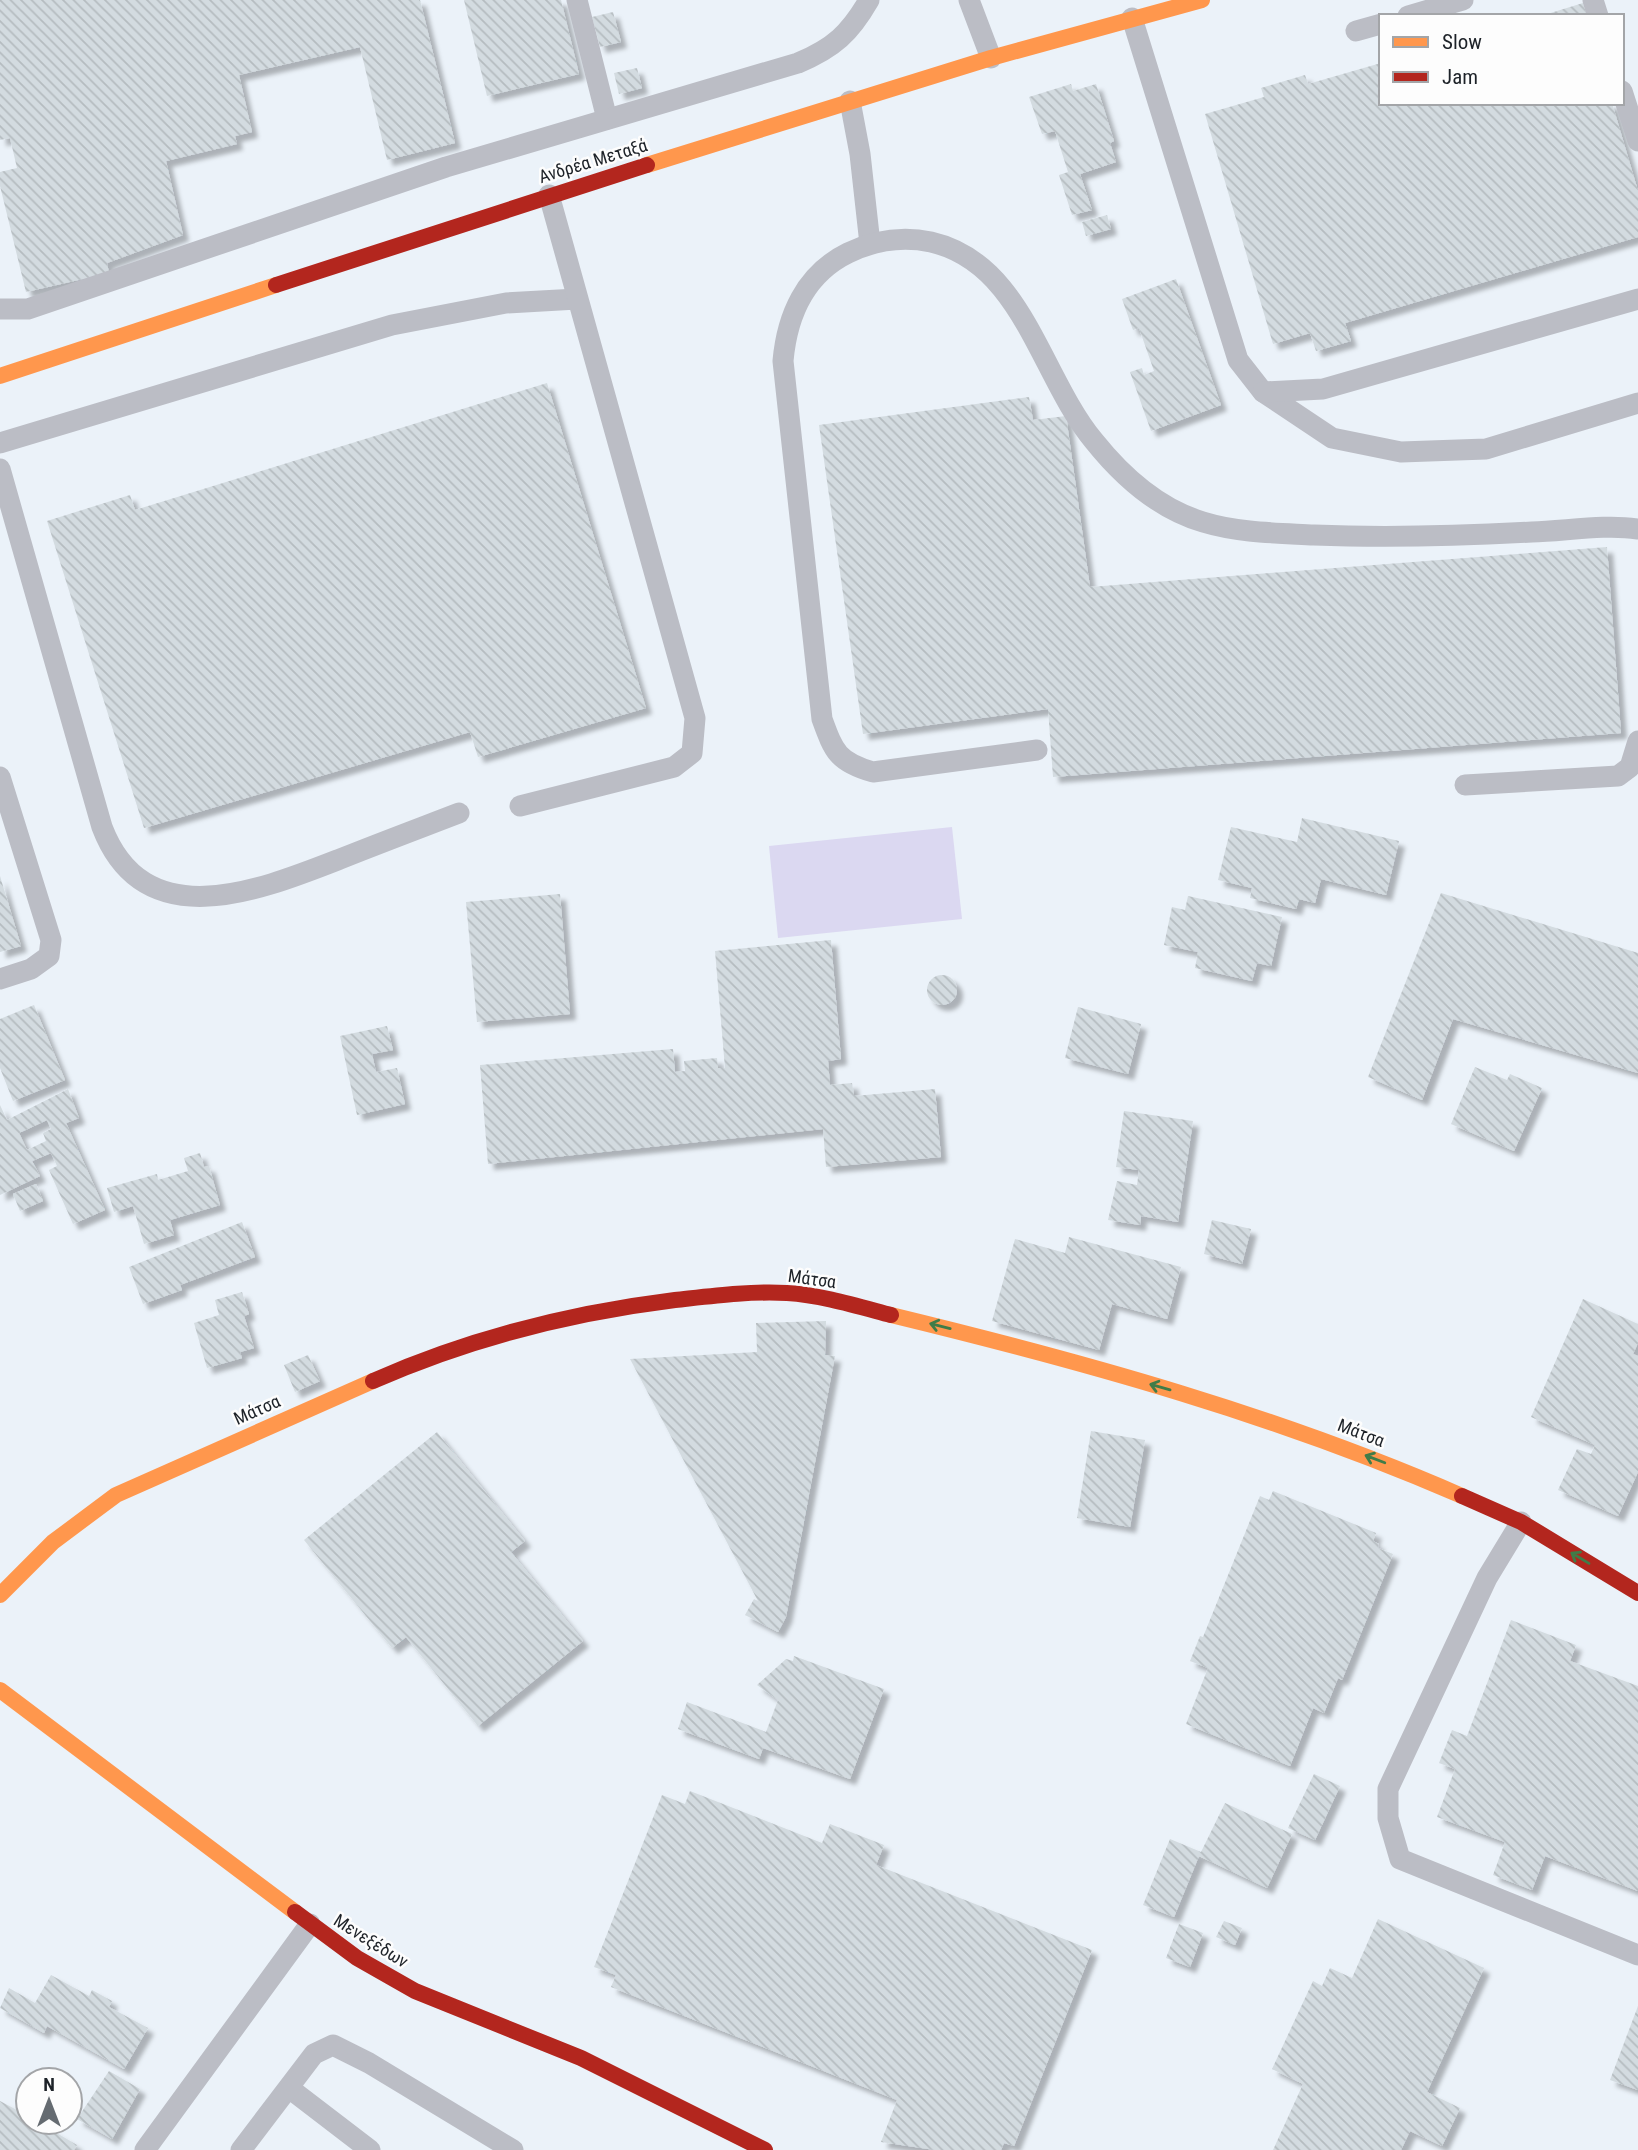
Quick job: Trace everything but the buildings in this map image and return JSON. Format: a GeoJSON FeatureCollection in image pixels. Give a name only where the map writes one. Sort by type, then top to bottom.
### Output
{"type":"FeatureCollection","features":[{"type":"Feature","properties":{"kind":"street","name":"Ανδρέα Μεταξά"},"geometry":{"type":"LineString","coordinates":[[0,376],[549,195],[991,58],[1202,0]]}},
{"type":"Feature","properties":{"kind":"street","name":"Μάτσα"},"geometry":{"type":"LineString","coordinates":[[0,1595],[52,1542],[116,1495],[429,1356],[495,1335],[601,1309],[740,1293],[789,1293],[831,1300],[974,1335],[1276,1422],[1391,1465],[1521,1522],[1638,1593]]}},
{"type":"Feature","properties":{"kind":"street","name":"Μενεξέδων"},"geometry":{"type":"LineString","coordinates":[[0,1690],[357,1958],[415,1991],[581,2058],[765,2150]]}},
{"type":"Feature","properties":{"kind":"lane"},"geometry":{"type":"LineString","coordinates":[[577,0],[607,119]]}},
{"type":"Feature","properties":{"kind":"lane"},"geometry":{"type":"LineString","coordinates":[[0,310],[28,309],[446,167],[798,63],[827,51],[859,18],[869,0]]}},
{"type":"Feature","properties":{"kind":"lane"},"geometry":{"type":"LineString","coordinates":[[969,0],[991,58]]}},
{"type":"Feature","properties":{"kind":"lane"},"geometry":{"type":"LineString","coordinates":[[1415,14],[1463,0]]}},
{"type":"Feature","properties":{"kind":"lane"},"geometry":{"type":"LineString","coordinates":[[1132,18],[1238,360],[1263,392],[1332,438],[1401,452],[1486,449],[1638,403]]}},
{"type":"Feature","properties":{"kind":"lane"},"geometry":{"type":"LineString","coordinates":[[1356,31],[1379,25]]}},
{"type":"Feature","properties":{"kind":"lane"},"geometry":{"type":"LineString","coordinates":[[1624,97],[1638,141]]}},
{"type":"Feature","properties":{"kind":"lane"},"geometry":{"type":"LineString","coordinates":[[850,101],[860,153],[870,244]]}},
{"type":"Feature","properties":{"kind":"lane"},"geometry":{"type":"LineString","coordinates":[[520,806],[674,767],[692,753],[695,718],[549,195]]}},
{"type":"Feature","properties":{"kind":"lane"},"geometry":{"type":"LineString","coordinates":[[1037,750],[873,772],[850,765],[837,755],[822,719],[783,361],[785,335],[793,311],[807,288],[824,269],[846,254],[870,244],[896,239],[947,246],[970,257],[990,273],[1007,293],[1049,369],[1093,440],[1135,484],[1169,509],[1203,523],[1256,532],[1402,538],[1638,529]]}},
{"type":"Feature","properties":{"kind":"lane"},"geometry":{"type":"LineString","coordinates":[[0,443],[392,325],[506,303],[577,299]]}},
{"type":"Feature","properties":{"kind":"lane"},"geometry":{"type":"LineString","coordinates":[[1263,392],[1323,389],[1638,299]]}},
{"type":"Feature","properties":{"kind":"lane"},"geometry":{"type":"LineString","coordinates":[[0,469],[102,827],[112,854],[139,881],[175,895],[214,897],[266,888],[459,813]]}},
{"type":"Feature","properties":{"kind":"lane"},"geometry":{"type":"LineString","coordinates":[[1465,785],[1618,776],[1630,767],[1638,741]]}},
{"type":"Feature","properties":{"kind":"lane"},"geometry":{"type":"LineString","coordinates":[[0,777],[51,940],[48,956],[31,969],[0,979]]}},
{"type":"Feature","properties":{"kind":"lane"},"geometry":{"type":"LineString","coordinates":[[1521,1522],[1487,1578],[1388,1789],[1388,1818],[1399,1859],[1638,1955]]}},
{"type":"Feature","properties":{"kind":"lane"},"geometry":{"type":"LineString","coordinates":[[145,2150],[310,1924]]}},
{"type":"Feature","properties":{"kind":"lane"},"geometry":{"type":"LineString","coordinates":[[241,2150],[313,2054],[333,2045],[369,2063],[513,2150]]}},
{"type":"Feature","properties":{"kind":"lane"},"geometry":{"type":"LineString","coordinates":[[289,2088],[370,2150]]}},
{"type":"Feature","properties":{"kind":"shaded area"},"geometry":{"type":"Polygon","coordinates":[[[952,827],[962,919],[778,938],[769,846],[952,827]]]}},
{"type":"Feature","properties":{"kind":"traffic: slow"},"geometry":{"type":"LineString","coordinates":[[647,165],[991,58],[1202,0]]}},
{"type":"Feature","properties":{"kind":"traffic: slow"},"geometry":{"type":"LineString","coordinates":[[0,376],[276,285]]}},
{"type":"Feature","properties":{"kind":"traffic: slow"},"geometry":{"type":"LineString","coordinates":[[891,1315],[1181,1393],[1323,1441],[1462,1496]]}},
{"type":"Feature","properties":{"kind":"traffic: slow"},"geometry":{"type":"LineString","coordinates":[[0,1595],[53,1542],[116,1495],[373,1381]]}},
{"type":"Feature","properties":{"kind":"traffic: slow"},"geometry":{"type":"LineString","coordinates":[[0,1690],[295,1912]]}},
{"type":"Feature","properties":{"kind":"traffic: jam"},"geometry":{"type":"LineString","coordinates":[[276,285],[647,165]]}},
{"type":"Feature","properties":{"kind":"traffic: jam"},"geometry":{"type":"LineString","coordinates":[[373,1381],[446,1352],[521,1329],[597,1312],[675,1300],[745,1293],[787,1293],[826,1298],[891,1315]]}},
{"type":"Feature","properties":{"kind":"traffic: jam"},"geometry":{"type":"LineString","coordinates":[[1462,1496],[1521,1522],[1638,1593]]}},
{"type":"Feature","properties":{"kind":"traffic: jam"},"geometry":{"type":"LineString","coordinates":[[295,1912],[357,1958],[415,1991],[581,2058],[765,2150]]}}]}
